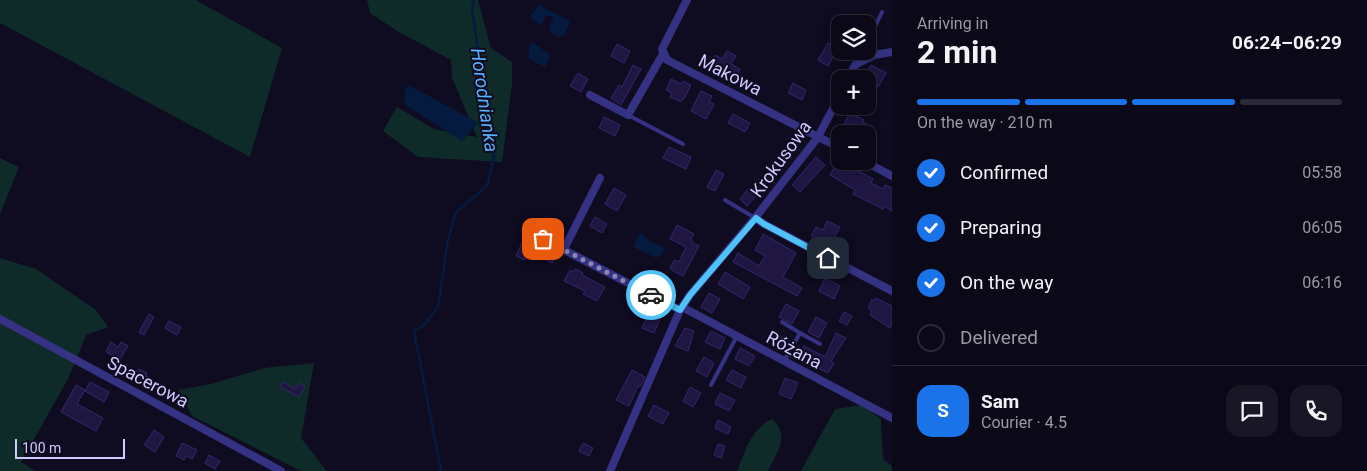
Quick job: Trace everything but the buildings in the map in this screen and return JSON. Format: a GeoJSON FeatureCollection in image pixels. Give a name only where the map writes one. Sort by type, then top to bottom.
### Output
{"type":"FeatureCollection","features":[{"type":"Feature","properties":{"kind":"street"},"geometry":{"type":"LineString","coordinates":[[590,95],[628,115],[663,54],[662,49],[687,0]]}},
{"type":"Feature","properties":{"kind":"street"},"geometry":{"type":"LineString","coordinates":[[852,70],[855,65],[874,55],[892,52]]}},
{"type":"Feature","properties":{"kind":"street","name":"Makowa"},"geometry":{"type":"LineString","coordinates":[[663,54],[667,60],[831,144]]}},
{"type":"Feature","properties":{"kind":"street","name":"Krokusowa"},"geometry":{"type":"LineString","coordinates":[[610,471],[681,309],[690,295],[756,218],[818,137],[831,112]]}},
{"type":"Feature","properties":{"kind":"street"},"geometry":{"type":"LineString","coordinates":[[876,167],[892,176]]}},
{"type":"Feature","properties":{"kind":"street"},"geometry":{"type":"LineString","coordinates":[[564,250],[600,178]]}},
{"type":"Feature","properties":{"kind":"street"},"geometry":{"type":"LineString","coordinates":[[756,218],[764,224],[892,291]]}},
{"type":"Feature","properties":{"kind":"street","name":"Różana"},"geometry":{"type":"LineString","coordinates":[[543,239],[737,336],[892,418]]}},
{"type":"Feature","properties":{"kind":"street","name":"Spacerowa"},"geometry":{"type":"LineString","coordinates":[[0,320],[281,471]]}},
{"type":"Feature","properties":{"kind":"lane"},"geometry":{"type":"LineString","coordinates":[[876,24],[882,12]]}},
{"type":"Feature","properties":{"kind":"lane"},"geometry":{"type":"LineString","coordinates":[[855,65],[858,60]]}},
{"type":"Feature","properties":{"kind":"lane"},"geometry":{"type":"LineString","coordinates":[[628,115],[683,144]]}},
{"type":"Feature","properties":{"kind":"lane"},"geometry":{"type":"LineString","coordinates":[[725,200],[756,218]]}},
{"type":"Feature","properties":{"kind":"lane"},"geometry":{"type":"LineString","coordinates":[[782,322],[820,344]]}},
{"type":"Feature","properties":{"kind":"lane"},"geometry":{"type":"LineString","coordinates":[[784,361],[800,333]]}},
{"type":"Feature","properties":{"kind":"lane"},"geometry":{"type":"LineString","coordinates":[[711,385],[737,336]]}},
{"type":"Feature","properties":{"kind":"green space"},"geometry":{"type":"Polygon","coordinates":[[[0,0],[196,0],[282,48],[250,157],[0,23],[0,0]]]}},
{"type":"Feature","properties":{"kind":"green space"},"geometry":{"type":"Polygon","coordinates":[[[367,0],[478,0],[491,48],[512,62],[512,84],[502,162],[418,157],[383,131],[397,107],[434,129],[477,137],[452,78],[451,60],[397,31],[370,13],[367,0]]]}},
{"type":"Feature","properties":{"kind":"green space"},"geometry":{"type":"Polygon","coordinates":[[[0,158],[19,167],[0,214],[0,158]]]}},
{"type":"Feature","properties":{"kind":"green space"},"geometry":{"type":"Polygon","coordinates":[[[0,258],[36,269],[96,310],[108,327],[86,335],[68,379],[21,462],[35,471],[0,471],[0,258]]]}},
{"type":"Feature","properties":{"kind":"green space"},"geometry":{"type":"Polygon","coordinates":[[[314,363],[301,438],[327,471],[301,471],[192,416],[178,390],[211,384],[264,368],[314,363]]]}},
{"type":"Feature","properties":{"kind":"green space"},"geometry":{"type":"Polygon","coordinates":[[[862,405],[881,419],[883,459],[892,466],[892,471],[801,471],[835,409],[862,405]]]}},
{"type":"Feature","properties":{"kind":"green space"},"geometry":{"type":"Polygon","coordinates":[[[772,419],[778,425],[781,438],[778,451],[768,471],[737,471],[746,448],[754,435],[772,419]]]}},
{"type":"Feature","properties":{"kind":"water"},"geometry":{"type":"Polygon","coordinates":[[[539,5],[568,20],[570,23],[564,35],[559,37],[550,32],[549,29],[554,18],[551,16],[546,16],[541,25],[531,19],[531,15],[539,5]]]}},
{"type":"Feature","properties":{"kind":"water"},"geometry":{"type":"Polygon","coordinates":[[[532,42],[551,55],[545,67],[529,59],[529,46],[532,42]]]}},
{"type":"Feature","properties":{"kind":"water"},"geometry":{"type":"Polygon","coordinates":[[[409,85],[478,123],[462,141],[405,105],[405,91],[409,85]]]}},
{"type":"Feature","properties":{"kind":"water"},"geometry":{"type":"Polygon","coordinates":[[[642,233],[648,240],[665,249],[660,256],[656,258],[633,247],[642,233]]]}},
{"type":"Feature","properties":{"kind":"waterway","name":"Horodnianka"},"geometry":{"type":"LineString","coordinates":[[441,471],[414,331],[424,325],[438,307],[448,240],[456,212],[487,186],[494,156],[472,9],[474,0]]}},
{"type":"Feature","properties":{"kind":"way so far"},"geometry":{"type":"LineString","coordinates":[[543,239],[651,295]]}},
{"type":"Feature","properties":{"kind":"route"},"geometry":{"type":"LineString","coordinates":[[651,295],[680,310],[690,295],[756,218],[828,258]]}}]}
